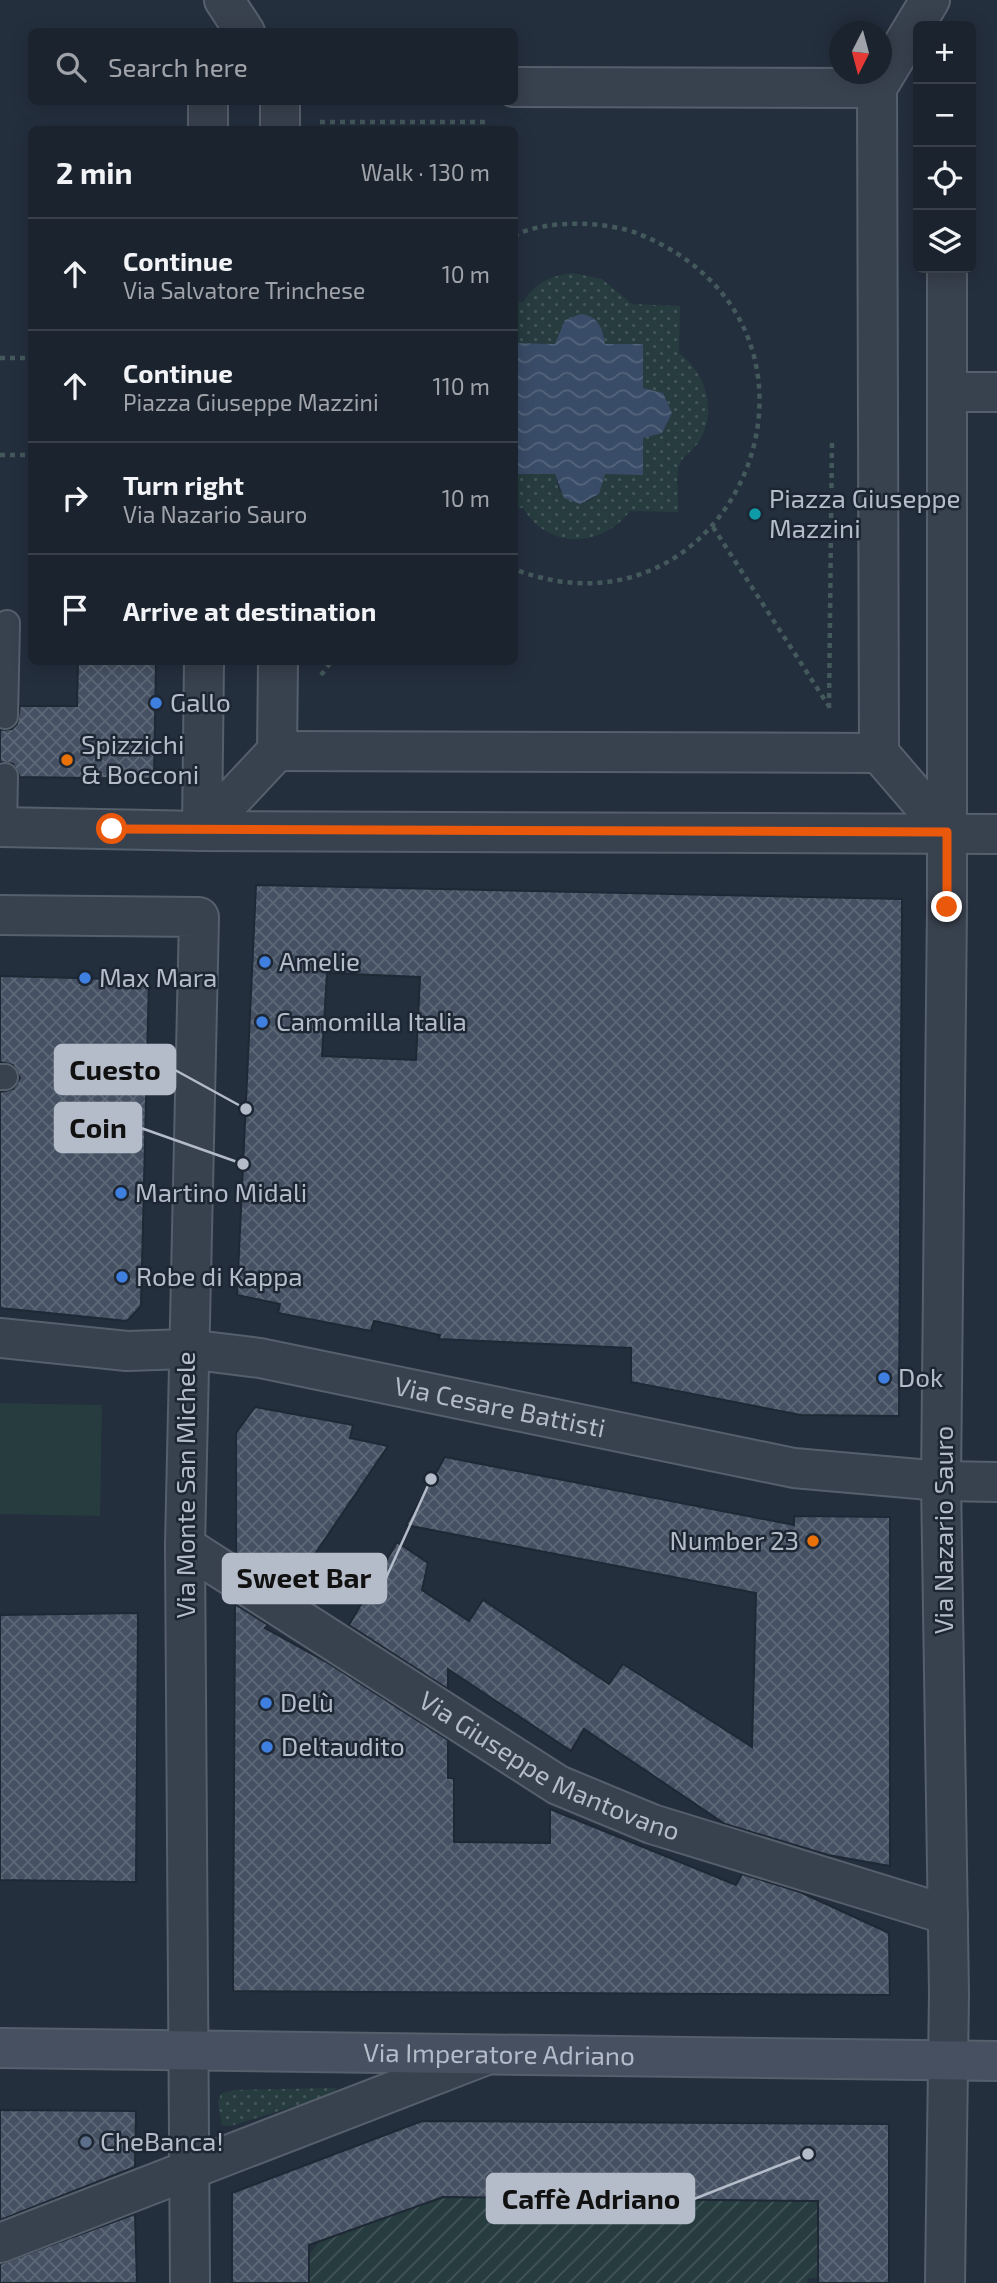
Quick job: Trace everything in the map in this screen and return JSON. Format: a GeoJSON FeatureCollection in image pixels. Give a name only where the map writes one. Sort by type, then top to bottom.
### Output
{"type":"FeatureCollection","features":[{"type":"Feature","properties":{"kind":"street"},"geometry":{"type":"LineString","coordinates":[[209,0],[209,28]]}},
{"type":"Feature","properties":{"kind":"street"},"geometry":{"type":"LineString","coordinates":[[224,0],[242,28]]}},
{"type":"Feature","properties":{"kind":"street"},"geometry":{"type":"LineString","coordinates":[[930,0],[877,88],[879,753],[947,832]]}},
{"type":"Feature","properties":{"kind":"street"},"geometry":{"type":"LineString","coordinates":[[946,0],[946,21]]}},
{"type":"Feature","properties":{"kind":"street"},"geometry":{"type":"LineString","coordinates":[[518,87],[877,88]]}},
{"type":"Feature","properties":{"kind":"street"},"geometry":{"type":"LineString","coordinates":[[208,105],[208,126]]}},
{"type":"Feature","properties":{"kind":"street"},"geometry":{"type":"LineString","coordinates":[[280,105],[280,126]]}},
{"type":"Feature","properties":{"kind":"street"},"geometry":{"type":"LineString","coordinates":[[947,273],[947,832]]}},
{"type":"Feature","properties":{"kind":"street"},"geometry":{"type":"LineString","coordinates":[[948,392],[997,392]]}},
{"type":"Feature","properties":{"kind":"street"},"geometry":{"type":"LineString","coordinates":[[202,831],[204,665]]}},
{"type":"Feature","properties":{"kind":"street"},"geometry":{"type":"LineString","coordinates":[[202,831],[277,751],[278,665]]}},
{"type":"Feature","properties":{"kind":"street"},"geometry":{"type":"LineString","coordinates":[[277,751],[879,753]]}},
{"type":"Feature","properties":{"kind":"street"},"geometry":{"type":"LineString","coordinates":[[2,827],[202,831],[997,834]]}},
{"type":"Feature","properties":{"kind":"street","name":"Via Nazario Sauro"},"geometry":{"type":"LineString","coordinates":[[945,2283],[948,1915],[941,1481],[947,832]]}},
{"type":"Feature","properties":{"kind":"street","name":"Via Monte San Michele"},"geometry":{"type":"LineString","coordinates":[[0,915],[200,917],[187,1349],[185,1546],[190,2283]]}},
{"type":"Feature","properties":{"kind":"street","name":"Via Cesare Battisti"},"geometry":{"type":"LineString","coordinates":[[0,1338],[127,1351],[187,1349],[260,1358],[794,1468],[941,1481],[997,1482]]}},
{"type":"Feature","properties":{"kind":"street","name":"Via Giuseppe Mantovano"},"geometry":{"type":"LineString","coordinates":[[185,1546],[558,1785],[652,1824],[948,1915]]}},
{"type":"Feature","properties":{"kind":"street","name":"Via Imperatore Adriano"},"geometry":{"type":"LineString","coordinates":[[0,2048],[997,2061]]}},
{"type":"Feature","properties":{"kind":"street"},"geometry":{"type":"LineString","coordinates":[[0,2243],[484,2056]]}},
{"type":"Feature","properties":{"kind":"lane"},"geometry":{"type":"LineString","coordinates":[[5,716],[7,623]]}},
{"type":"Feature","properties":{"kind":"lane"},"geometry":{"type":"LineString","coordinates":[[2,827],[5,776]]}},
{"type":"Feature","properties":{"kind":"path"},"geometry":{"type":"LineString","coordinates":[[324,122],[491,122]]}},
{"type":"Feature","properties":{"kind":"path"},"geometry":{"type":"LineString","coordinates":[[518,235],[575,223],[625,228],[672,247],[712,279],[741,320],[758,367],[761,418],[747,470],[736,494],[712,527],[683,551],[649,570],[612,580],[574,583],[534,577],[518,571]]}},
{"type":"Feature","properties":{"kind":"path"},"geometry":{"type":"LineString","coordinates":[[0,358],[28,358]]}},
{"type":"Feature","properties":{"kind":"path"},"geometry":{"type":"LineString","coordinates":[[830,708],[832,430]]}},
{"type":"Feature","properties":{"kind":"path"},"geometry":{"type":"LineString","coordinates":[[0,455],[28,455]]}},
{"type":"Feature","properties":{"kind":"path"},"geometry":{"type":"LineString","coordinates":[[712,527],[830,708]]}},
{"type":"Feature","properties":{"kind":"path"},"geometry":{"type":"LineString","coordinates":[[315,673],[315,685]]}},
{"type":"Feature","properties":{"kind":"path"},"geometry":{"type":"LineString","coordinates":[[817,708],[830,708]]}},
{"type":"Feature","properties":{"kind":"green space"},"geometry":{"type":"Polygon","coordinates":[[[573,273],[602,279],[632,304],[680,306],[679,353],[697,372],[703,383],[708,407],[704,431],[698,443],[681,460],[677,480],[678,512],[630,511],[605,532],[575,539],[546,531],[534,522],[523,508],[518,508],[518,474],[555,474],[559,491],[587,502],[599,494],[604,474],[643,437],[662,433],[672,413],[663,393],[643,388],[605,344],[603,332],[555,344],[518,343],[518,301],[523,302],[533,289],[557,276],[573,273]]]}},
{"type":"Feature","properties":{"kind":"green space"},"geometry":{"type":"Polygon","coordinates":[[[0,1403],[102,1405],[100,1516],[0,1514],[0,1403]]]}},
{"type":"Feature","properties":{"kind":"green space"},"geometry":{"type":"Polygon","coordinates":[[[335,2088],[337,2093],[231,2126],[222,2125],[218,2102],[221,2094],[233,2090],[335,2088]]]}},
{"type":"Feature","properties":{"kind":"green space"},"geometry":{"type":"Polygon","coordinates":[[[818,2195],[818,2278],[808,2278],[807,2283],[309,2283],[309,2255],[319,2242],[443,2197],[818,2195]]]}},
{"type":"Feature","properties":{"kind":"water"},"geometry":{"type":"Polygon","coordinates":[[[581,314],[587,315],[599,324],[605,344],[643,344],[643,388],[663,393],[672,413],[662,433],[643,438],[643,475],[605,474],[599,494],[580,504],[564,498],[555,474],[518,474],[518,343],[555,344],[565,320],[581,314]]]}},
{"type":"Feature","properties":{"kind":"building"},"geometry":{"type":"Polygon","coordinates":[[[78,665],[156,665],[154,779],[20,777],[13,764],[0,762],[0,730],[12,729],[17,724],[20,706],[77,706],[78,665]]]}},
{"type":"Feature","properties":{"kind":"building"},"geometry":{"type":"Polygon","coordinates":[[[256,885],[902,899],[899,1416],[801,1415],[631,1382],[631,1348],[439,1339],[440,1335],[374,1321],[371,1331],[278,1313],[280,1304],[237,1295],[256,885]],[[327,973],[322,1056],[416,1060],[420,977],[327,973]]]}},
{"type":"Feature","properties":{"kind":"building"},"geometry":{"type":"Polygon","coordinates":[[[0,976],[149,980],[141,1306],[127,1321],[0,1308],[0,1092],[13,1089],[20,1078],[13,1065],[0,1062],[0,976]]]}},
{"type":"Feature","properties":{"kind":"building"},"geometry":{"type":"Polygon","coordinates":[[[255,1407],[353,1425],[350,1438],[388,1446],[292,1588],[236,1552],[236,1433],[255,1407]]]}},
{"type":"Feature","properties":{"kind":"building"},"geometry":{"type":"Polygon","coordinates":[[[445,1457],[794,1525],[794,1516],[890,1517],[890,1866],[828,1855],[725,1824],[584,1729],[571,1751],[448,1669],[448,1689],[349,1625],[397,1542],[428,1563],[422,1590],[469,1621],[483,1600],[609,1684],[623,1664],[752,1747],[756,1593],[406,1525],[445,1457]]]}},
{"type":"Feature","properties":{"kind":"building"},"geometry":{"type":"Polygon","coordinates":[[[235,1604],[268,1625],[265,1628],[328,1663],[448,1740],[448,1778],[454,1778],[454,1842],[550,1843],[550,1809],[736,1885],[742,1874],[800,1892],[889,1933],[890,1995],[233,1991],[235,1604]]]}},
{"type":"Feature","properties":{"kind":"building"},"geometry":{"type":"Polygon","coordinates":[[[138,1613],[136,1882],[0,1880],[0,1615],[138,1613]]]}},
{"type":"Feature","properties":{"kind":"building"},"geometry":{"type":"Polygon","coordinates":[[[0,2110],[136,2111],[135,2167],[0,2220],[0,2110]]]}},
{"type":"Feature","properties":{"kind":"building"},"geometry":{"type":"Polygon","coordinates":[[[422,2121],[889,2124],[889,2283],[818,2283],[818,2201],[443,2197],[309,2245],[309,2283],[232,2283],[232,2193],[422,2121]]]}},
{"type":"Feature","properties":{"kind":"building"},"geometry":{"type":"Polygon","coordinates":[[[135,2214],[137,2283],[0,2283],[0,2264],[135,2214]]]}},
{"type":"Feature","properties":{"kind":"place","name":"Piazza Giuseppe Mazzini"},"geometry":{"type":"Point","coordinates":[755,514]}},
{"type":"Feature","properties":{"kind":"place","name":"Gallo"},"geometry":{"type":"Point","coordinates":[156,703]}},
{"type":"Feature","properties":{"kind":"place","name":"Spizzichi & Bocconi"},"geometry":{"type":"Point","coordinates":[67,760]}},
{"type":"Feature","properties":{"kind":"place","name":"Amelie"},"geometry":{"type":"Point","coordinates":[265,962]}},
{"type":"Feature","properties":{"kind":"place","name":"Max Mara"},"geometry":{"type":"Point","coordinates":[85,978]}},
{"type":"Feature","properties":{"kind":"place","name":"Camomilla Italia"},"geometry":{"type":"Point","coordinates":[262,1022]}},
{"type":"Feature","properties":{"kind":"place","name":"Cuesto"},"geometry":{"type":"Point","coordinates":[246,1109]}},
{"type":"Feature","properties":{"kind":"place","name":"Coin"},"geometry":{"type":"Point","coordinates":[243,1164]}},
{"type":"Feature","properties":{"kind":"place","name":"Martino Midali"},"geometry":{"type":"Point","coordinates":[121,1193]}},
{"type":"Feature","properties":{"kind":"place","name":"Robe di Kappa"},"geometry":{"type":"Point","coordinates":[122,1277]}},
{"type":"Feature","properties":{"kind":"place","name":"Dok"},"geometry":{"type":"Point","coordinates":[884,1378]}},
{"type":"Feature","properties":{"kind":"place","name":"Sweet Bar"},"geometry":{"type":"Point","coordinates":[431,1479]}},
{"type":"Feature","properties":{"kind":"place","name":"Number 23"},"geometry":{"type":"Point","coordinates":[813,1541]}},
{"type":"Feature","properties":{"kind":"place","name":"Delù"},"geometry":{"type":"Point","coordinates":[266,1703]}},
{"type":"Feature","properties":{"kind":"place","name":"Deltaudito"},"geometry":{"type":"Point","coordinates":[267,1747]}},
{"type":"Feature","properties":{"kind":"place","name":"CheBanca!"},"geometry":{"type":"Point","coordinates":[86,2142]}},
{"type":"Feature","properties":{"kind":"place","name":"Caffè Adriano"},"geometry":{"type":"Point","coordinates":[808,2154]}},
{"type":"Feature","properties":{"kind":"route"},"geometry":{"type":"LineString","coordinates":[[112,829],[313,832],[947,832],[947,907]]}}]}
